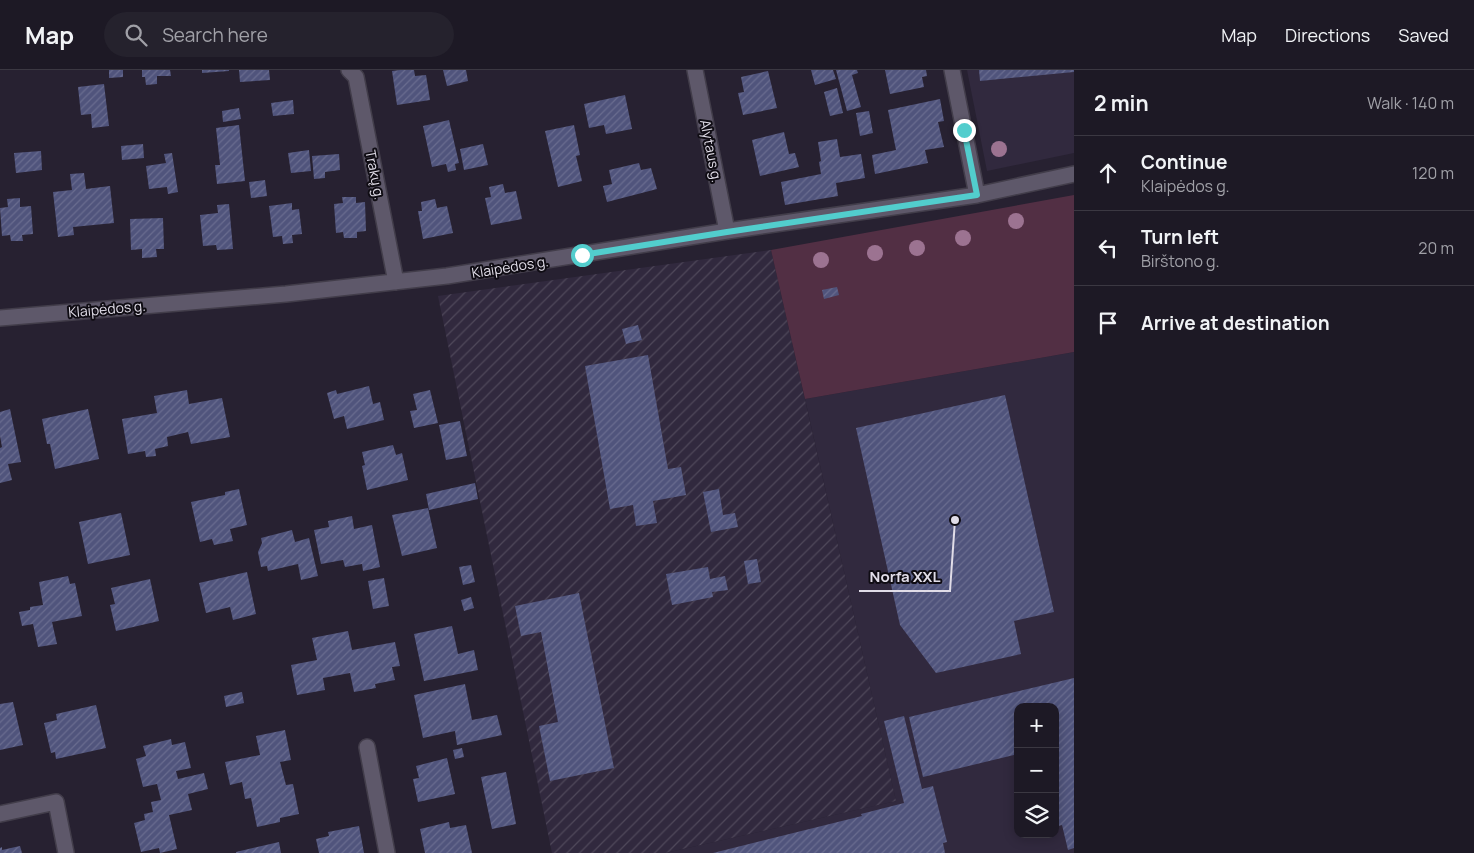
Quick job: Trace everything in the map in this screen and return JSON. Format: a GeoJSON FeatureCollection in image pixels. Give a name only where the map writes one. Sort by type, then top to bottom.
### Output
{"type":"FeatureCollection","features":[{"type":"Feature","properties":{"kind":"street","name":"Trakų g."},"geometry":{"type":"LineString","coordinates":[[349,70],[356,77],[396,282]]}},
{"type":"Feature","properties":{"kind":"street","name":"Alytaus g."},"geometry":{"type":"LineString","coordinates":[[695,70],[727,232]]}},
{"type":"Feature","properties":{"kind":"street"},"geometry":{"type":"LineString","coordinates":[[952,70],[977,195]]}},
{"type":"Feature","properties":{"kind":"street","name":"Klaipėdos g."},"geometry":{"type":"LineString","coordinates":[[0,318],[286,294],[447,276],[977,195],[1074,174]]}},
{"type":"Feature","properties":{"kind":"street"},"geometry":{"type":"LineString","coordinates":[[367,747],[387,853]]}},
{"type":"Feature","properties":{"kind":"street"},"geometry":{"type":"LineString","coordinates":[[0,814],[56,802],[66,853]]}},
{"type":"Feature","properties":{"kind":"shaded area"},"geometry":{"type":"Polygon","coordinates":[[[967,70],[1074,70],[1074,153],[987,171],[967,70]]]}},
{"type":"Feature","properties":{"kind":"shaded area"},"geometry":{"type":"Polygon","coordinates":[[[1074,195],[1074,352],[805,399],[771,250],[1074,195]]]}},
{"type":"Feature","properties":{"kind":"shaded area"},"geometry":{"type":"Polygon","coordinates":[[[771,250],[896,801],[665,853],[552,853],[438,296],[771,250]]]}},
{"type":"Feature","properties":{"kind":"shaded area"},"geometry":{"type":"Polygon","coordinates":[[[1074,352],[1074,853],[665,853],[896,801],[805,399],[1074,352]]]}},
{"type":"Feature","properties":{"kind":"building"},"geometry":{"type":"Polygon","coordinates":[[[109,70],[123,70],[123,77],[109,78],[109,70]]]}},
{"type":"Feature","properties":{"kind":"building"},"geometry":{"type":"Polygon","coordinates":[[[142,70],[170,70],[171,76],[157,76],[157,84],[146,85],[145,77],[142,77],[142,70]]]}},
{"type":"Feature","properties":{"kind":"building"},"geometry":{"type":"Polygon","coordinates":[[[202,70],[229,70],[229,71],[202,73],[202,70]]]}},
{"type":"Feature","properties":{"kind":"building"},"geometry":{"type":"Polygon","coordinates":[[[239,70],[269,70],[270,80],[240,82],[239,70]]]}},
{"type":"Feature","properties":{"kind":"building"},"geometry":{"type":"Polygon","coordinates":[[[414,70],[415,76],[426,75],[430,100],[397,105],[392,71],[414,70]]]}},
{"type":"Feature","properties":{"kind":"building"},"geometry":{"type":"Polygon","coordinates":[[[443,70],[466,70],[468,81],[447,86],[443,70]]]}},
{"type":"Feature","properties":{"kind":"building"},"geometry":{"type":"Polygon","coordinates":[[[811,70],[833,70],[836,79],[815,85],[811,70]]]}},
{"type":"Feature","properties":{"kind":"building"},"geometry":{"type":"Polygon","coordinates":[[[836,70],[857,70],[858,73],[852,75],[861,107],[847,111],[836,70]]]}},
{"type":"Feature","properties":{"kind":"building"},"geometry":{"type":"Polygon","coordinates":[[[885,70],[926,70],[927,76],[922,77],[924,87],[890,94],[885,70]]]}},
{"type":"Feature","properties":{"kind":"building"},"geometry":{"type":"Polygon","coordinates":[[[979,70],[1074,70],[1074,72],[980,81],[979,70]]]}},
{"type":"Feature","properties":{"kind":"building"},"geometry":{"type":"Polygon","coordinates":[[[768,71],[777,108],[743,115],[738,93],[744,92],[741,77],[768,71]]]}},
{"type":"Feature","properties":{"kind":"building"},"geometry":{"type":"Polygon","coordinates":[[[104,84],[109,126],[92,128],[91,114],[81,115],[78,87],[104,84]]]}},
{"type":"Feature","properties":{"kind":"building"},"geometry":{"type":"Polygon","coordinates":[[[837,88],[843,113],[830,116],[824,92],[837,88]]]}},
{"type":"Feature","properties":{"kind":"building"},"geometry":{"type":"Polygon","coordinates":[[[625,95],[632,129],[606,134],[604,125],[589,128],[584,104],[625,95]]]}},
{"type":"Feature","properties":{"kind":"building"},"geometry":{"type":"Polygon","coordinates":[[[940,99],[944,121],[938,122],[944,147],[925,150],[928,163],[875,174],[872,155],[896,150],[888,110],[940,99]]]}},
{"type":"Feature","properties":{"kind":"building"},"geometry":{"type":"Polygon","coordinates":[[[293,100],[294,114],[273,116],[271,103],[293,100]]]}},
{"type":"Feature","properties":{"kind":"building"},"geometry":{"type":"Polygon","coordinates":[[[239,108],[241,119],[223,122],[222,111],[239,108]]]}},
{"type":"Feature","properties":{"kind":"building"},"geometry":{"type":"Polygon","coordinates":[[[869,111],[873,133],[860,136],[856,113],[869,111]]]}},
{"type":"Feature","properties":{"kind":"building"},"geometry":{"type":"Polygon","coordinates":[[[449,120],[459,163],[455,164],[456,170],[448,172],[446,164],[432,167],[423,126],[449,120]]]}},
{"type":"Feature","properties":{"kind":"building"},"geometry":{"type":"Polygon","coordinates":[[[239,125],[245,181],[217,184],[215,165],[220,165],[216,128],[239,125]]]}},
{"type":"Feature","properties":{"kind":"building"},"geometry":{"type":"Polygon","coordinates":[[[574,125],[580,155],[576,156],[582,181],[558,187],[545,131],[574,125]]]}},
{"type":"Feature","properties":{"kind":"building"},"geometry":{"type":"Polygon","coordinates":[[[784,132],[789,154],[795,153],[799,167],[760,176],[752,140],[784,132]]]}},
{"type":"Feature","properties":{"kind":"building"},"geometry":{"type":"Polygon","coordinates":[[[837,139],[840,157],[861,154],[865,178],[836,183],[838,196],[785,205],[781,182],[821,174],[818,142],[837,139]]]}},
{"type":"Feature","properties":{"kind":"building"},"geometry":{"type":"Polygon","coordinates":[[[143,144],[144,158],[122,160],[121,146],[143,144]]]}},
{"type":"Feature","properties":{"kind":"building"},"geometry":{"type":"Polygon","coordinates":[[[483,144],[488,165],[464,170],[460,149],[483,144]]]}},
{"type":"Feature","properties":{"kind":"building"},"geometry":{"type":"Polygon","coordinates":[[[309,150],[311,171],[291,173],[288,153],[309,150]]]}},
{"type":"Feature","properties":{"kind":"building"},"geometry":{"type":"Polygon","coordinates":[[[41,151],[42,170],[16,173],[14,153],[41,151]]]}},
{"type":"Feature","properties":{"kind":"building"},"geometry":{"type":"Polygon","coordinates":[[[172,153],[178,192],[168,194],[167,187],[149,189],[146,166],[166,163],[164,154],[172,153]]]}},
{"type":"Feature","properties":{"kind":"building"},"geometry":{"type":"Polygon","coordinates":[[[339,154],[340,170],[325,172],[325,178],[314,179],[312,156],[339,154]]]}},
{"type":"Feature","properties":{"kind":"building"},"geometry":{"type":"Polygon","coordinates":[[[639,163],[641,170],[651,168],[657,189],[607,202],[603,186],[612,184],[609,170],[639,163]]]}},
{"type":"Feature","properties":{"kind":"building"},"geometry":{"type":"Polygon","coordinates":[[[84,173],[86,189],[110,186],[114,223],[73,227],[74,235],[58,237],[53,192],[72,190],[70,174],[84,173]]]}},
{"type":"Feature","properties":{"kind":"building"},"geometry":{"type":"Polygon","coordinates":[[[265,180],[267,196],[251,198],[249,182],[265,180]]]}},
{"type":"Feature","properties":{"kind":"building"},"geometry":{"type":"Polygon","coordinates":[[[503,184],[505,193],[516,191],[522,219],[491,225],[485,198],[491,197],[489,187],[503,184]]]}},
{"type":"Feature","properties":{"kind":"building"},"geometry":{"type":"Polygon","coordinates":[[[342,197],[356,197],[356,203],[365,202],[366,231],[357,232],[357,238],[344,238],[343,232],[336,233],[334,204],[343,203],[342,197]]]}},
{"type":"Feature","properties":{"kind":"building"},"geometry":{"type":"Polygon","coordinates":[[[20,198],[20,207],[31,206],[33,234],[22,235],[23,241],[11,241],[10,235],[2,236],[0,208],[8,207],[7,199],[20,198]]]}},
{"type":"Feature","properties":{"kind":"building"},"geometry":{"type":"Polygon","coordinates":[[[435,199],[437,208],[447,206],[453,233],[423,239],[418,211],[422,211],[421,202],[435,199]]]}},
{"type":"Feature","properties":{"kind":"building"},"geometry":{"type":"Polygon","coordinates":[[[292,203],[292,210],[299,209],[302,234],[292,235],[293,243],[283,244],[282,236],[273,237],[269,206],[292,203]]]}},
{"type":"Feature","properties":{"kind":"building"},"geometry":{"type":"Polygon","coordinates":[[[229,204],[233,249],[217,250],[216,245],[203,246],[200,215],[218,213],[217,205],[229,204]]]}},
{"type":"Feature","properties":{"kind":"building"},"geometry":{"type":"Polygon","coordinates":[[[163,218],[164,249],[156,249],[157,257],[142,258],[142,249],[131,250],[130,219],[163,218]]]}},
{"type":"Feature","properties":{"kind":"building"},"geometry":{"type":"Polygon","coordinates":[[[837,287],[839,295],[824,299],[822,290],[837,287]]]}},
{"type":"Feature","properties":{"kind":"building"},"geometry":{"type":"Polygon","coordinates":[[[638,325],[642,340],[626,344],[622,329],[638,325]]]}},
{"type":"Feature","properties":{"kind":"building"},"geometry":{"type":"Polygon","coordinates":[[[648,355],[668,469],[681,467],[686,495],[653,501],[657,523],[636,526],[633,505],[610,509],[585,366],[648,355]]]}},
{"type":"Feature","properties":{"kind":"building"},"geometry":{"type":"Polygon","coordinates":[[[369,386],[373,404],[380,402],[384,420],[347,429],[344,416],[334,419],[327,393],[336,390],[337,394],[369,386]]]}},
{"type":"Feature","properties":{"kind":"building"},"geometry":{"type":"Polygon","coordinates":[[[187,390],[189,404],[222,398],[230,437],[191,444],[188,432],[167,437],[168,446],[155,449],[156,456],[146,457],[145,451],[128,454],[122,419],[157,413],[154,396],[187,390]]]}},
{"type":"Feature","properties":{"kind":"building"},"geometry":{"type":"Polygon","coordinates":[[[430,390],[438,423],[414,428],[410,411],[417,410],[413,394],[430,390]]]}},
{"type":"Feature","properties":{"kind":"building"},"geometry":{"type":"Polygon","coordinates":[[[1005,395],[1054,612],[1014,621],[1021,654],[936,673],[900,625],[856,428],[1005,395]]]}},
{"type":"Feature","properties":{"kind":"building"},"geometry":{"type":"Polygon","coordinates":[[[10,409],[21,462],[8,464],[12,480],[0,483],[0,448],[2,447],[0,412],[10,409]]]}},
{"type":"Feature","properties":{"kind":"building"},"geometry":{"type":"Polygon","coordinates":[[[88,409],[99,459],[55,469],[42,419],[88,409]]]}},
{"type":"Feature","properties":{"kind":"building"},"geometry":{"type":"Polygon","coordinates":[[[460,421],[467,456],[446,460],[439,425],[460,421]]]}},
{"type":"Feature","properties":{"kind":"building"},"geometry":{"type":"Polygon","coordinates":[[[393,445],[396,455],[402,453],[408,480],[367,490],[362,466],[365,465],[362,452],[393,445]]]}},
{"type":"Feature","properties":{"kind":"building"},"geometry":{"type":"Polygon","coordinates":[[[475,483],[478,499],[429,510],[426,494],[475,483]]]}},
{"type":"Feature","properties":{"kind":"building"},"geometry":{"type":"Polygon","coordinates":[[[239,489],[247,525],[230,529],[233,541],[214,545],[212,539],[200,542],[191,502],[225,495],[225,492],[239,489]]]}},
{"type":"Feature","properties":{"kind":"building"},"geometry":{"type":"Polygon","coordinates":[[[719,489],[723,515],[735,513],[738,527],[711,532],[703,492],[719,489]]]}},
{"type":"Feature","properties":{"kind":"building"},"geometry":{"type":"Polygon","coordinates":[[[428,508],[437,548],[402,556],[392,515],[428,508]]]}},
{"type":"Feature","properties":{"kind":"building"},"geometry":{"type":"Polygon","coordinates":[[[121,513],[130,555],[88,564],[79,522],[121,513]]]}},
{"type":"Feature","properties":{"kind":"building"},"geometry":{"type":"Polygon","coordinates":[[[352,516],[354,529],[372,525],[380,567],[363,571],[362,564],[345,567],[343,560],[321,564],[314,530],[329,527],[328,521],[352,516]]]}},
{"type":"Feature","properties":{"kind":"building"},"geometry":{"type":"Polygon","coordinates":[[[292,530],[295,542],[309,538],[318,576],[301,580],[298,564],[268,571],[267,566],[261,567],[258,552],[262,543],[261,538],[292,530]]]}},
{"type":"Feature","properties":{"kind":"building"},"geometry":{"type":"Polygon","coordinates":[[[757,559],[761,582],[748,584],[744,561],[757,559]]]}},
{"type":"Feature","properties":{"kind":"building"},"geometry":{"type":"Polygon","coordinates":[[[471,565],[475,582],[463,585],[459,567],[471,565]]]}},
{"type":"Feature","properties":{"kind":"building"},"geometry":{"type":"Polygon","coordinates":[[[708,567],[710,579],[725,576],[728,590],[712,592],[713,597],[672,605],[666,574],[708,567]]]}},
{"type":"Feature","properties":{"kind":"building"},"geometry":{"type":"Polygon","coordinates":[[[247,572],[256,614],[233,620],[230,607],[206,613],[199,583],[247,572]]]}},
{"type":"Feature","properties":{"kind":"building"},"geometry":{"type":"Polygon","coordinates":[[[68,576],[70,584],[75,583],[82,616],[52,622],[57,644],[38,647],[33,624],[22,626],[19,612],[30,610],[30,607],[43,605],[39,582],[68,576]]]}},
{"type":"Feature","properties":{"kind":"building"},"geometry":{"type":"Polygon","coordinates":[[[384,578],[389,606],[373,609],[368,581],[384,578]]]}},
{"type":"Feature","properties":{"kind":"building"},"geometry":{"type":"Polygon","coordinates":[[[150,579],[159,621],[116,631],[110,605],[115,604],[111,588],[150,579]]]}},
{"type":"Feature","properties":{"kind":"building"},"geometry":{"type":"Polygon","coordinates":[[[579,593],[614,768],[550,781],[539,726],[558,722],[541,632],[521,636],[515,606],[579,593]]]}},
{"type":"Feature","properties":{"kind":"building"},"geometry":{"type":"Polygon","coordinates":[[[471,597],[474,608],[464,611],[461,600],[471,597]]]}},
{"type":"Feature","properties":{"kind":"building"},"geometry":{"type":"Polygon","coordinates":[[[452,626],[458,654],[474,650],[478,670],[424,681],[414,634],[452,626]]]}},
{"type":"Feature","properties":{"kind":"building"},"geometry":{"type":"Polygon","coordinates":[[[348,631],[352,650],[395,642],[400,666],[392,667],[395,680],[375,684],[376,688],[354,692],[350,673],[323,678],[325,690],[297,695],[291,665],[317,660],[312,638],[348,631]]]}},
{"type":"Feature","properties":{"kind":"building"},"geometry":{"type":"Polygon","coordinates":[[[1074,678],[1074,848],[1068,850],[1062,825],[1059,826],[1059,703],[1014,703],[1014,755],[923,777],[909,717],[1074,678]]]}},
{"type":"Feature","properties":{"kind":"building"},"geometry":{"type":"Polygon","coordinates":[[[465,684],[472,720],[497,715],[502,735],[457,745],[455,731],[423,738],[414,695],[465,684]]]}},
{"type":"Feature","properties":{"kind":"building"},"geometry":{"type":"Polygon","coordinates":[[[242,692],[244,703],[226,707],[224,696],[242,692]]]}},
{"type":"Feature","properties":{"kind":"building"},"geometry":{"type":"Polygon","coordinates":[[[13,702],[23,745],[0,750],[0,704],[13,702]]]}},
{"type":"Feature","properties":{"kind":"building"},"geometry":{"type":"Polygon","coordinates":[[[96,705],[106,748],[56,759],[55,752],[51,753],[44,723],[57,720],[56,714],[96,705]]]}},
{"type":"Feature","properties":{"kind":"building"},"geometry":{"type":"Polygon","coordinates":[[[904,716],[922,789],[933,786],[947,842],[943,843],[945,853],[713,853],[862,816],[861,814],[904,803],[884,721],[904,716]]]}},
{"type":"Feature","properties":{"kind":"building"},"geometry":{"type":"Polygon","coordinates":[[[285,730],[291,760],[280,762],[286,785],[293,784],[299,814],[280,818],[280,822],[257,827],[251,798],[245,799],[242,782],[230,785],[225,762],[260,755],[256,736],[285,730]]]}},
{"type":"Feature","properties":{"kind":"building"},"geometry":{"type":"Polygon","coordinates":[[[171,739],[172,745],[185,742],[191,768],[176,771],[178,779],[204,773],[208,789],[188,794],[192,810],[169,815],[177,849],[160,853],[159,848],[141,852],[134,823],[145,820],[144,814],[153,812],[151,802],[161,800],[157,784],[143,787],[136,759],[146,756],[143,746],[171,739]]]}},
{"type":"Feature","properties":{"kind":"building"},"geometry":{"type":"Polygon","coordinates":[[[462,748],[464,757],[455,759],[453,750],[462,748]]]}},
{"type":"Feature","properties":{"kind":"building"},"geometry":{"type":"Polygon","coordinates":[[[447,758],[455,794],[418,802],[413,779],[419,778],[416,766],[447,758]]]}},
{"type":"Feature","properties":{"kind":"building"},"geometry":{"type":"Polygon","coordinates":[[[506,772],[516,824],[492,829],[481,777],[506,772]]]}},
{"type":"Feature","properties":{"kind":"building"},"geometry":{"type":"Polygon","coordinates":[[[449,822],[450,828],[466,825],[472,853],[425,853],[420,829],[449,822]]]}},
{"type":"Feature","properties":{"kind":"building"},"geometry":{"type":"Polygon","coordinates":[[[359,826],[364,853],[319,853],[316,839],[329,836],[328,832],[359,826]]]}},
{"type":"Feature","properties":{"kind":"building"},"geometry":{"type":"Polygon","coordinates":[[[279,842],[281,853],[236,853],[236,852],[279,842]]]}},
{"type":"Feature","properties":{"kind":"building"},"geometry":{"type":"Polygon","coordinates":[[[20,846],[22,853],[0,853],[0,848],[2,847],[2,850],[20,846]]]}},
{"type":"Feature","properties":{"kind":"place","name":"Norfa XXL"},"geometry":{"type":"Point","coordinates":[955,520]}},
{"type":"Feature","properties":{"kind":"route"},"geometry":{"type":"LineString","coordinates":[[582,255],[977,195],[964,130]]}}]}
